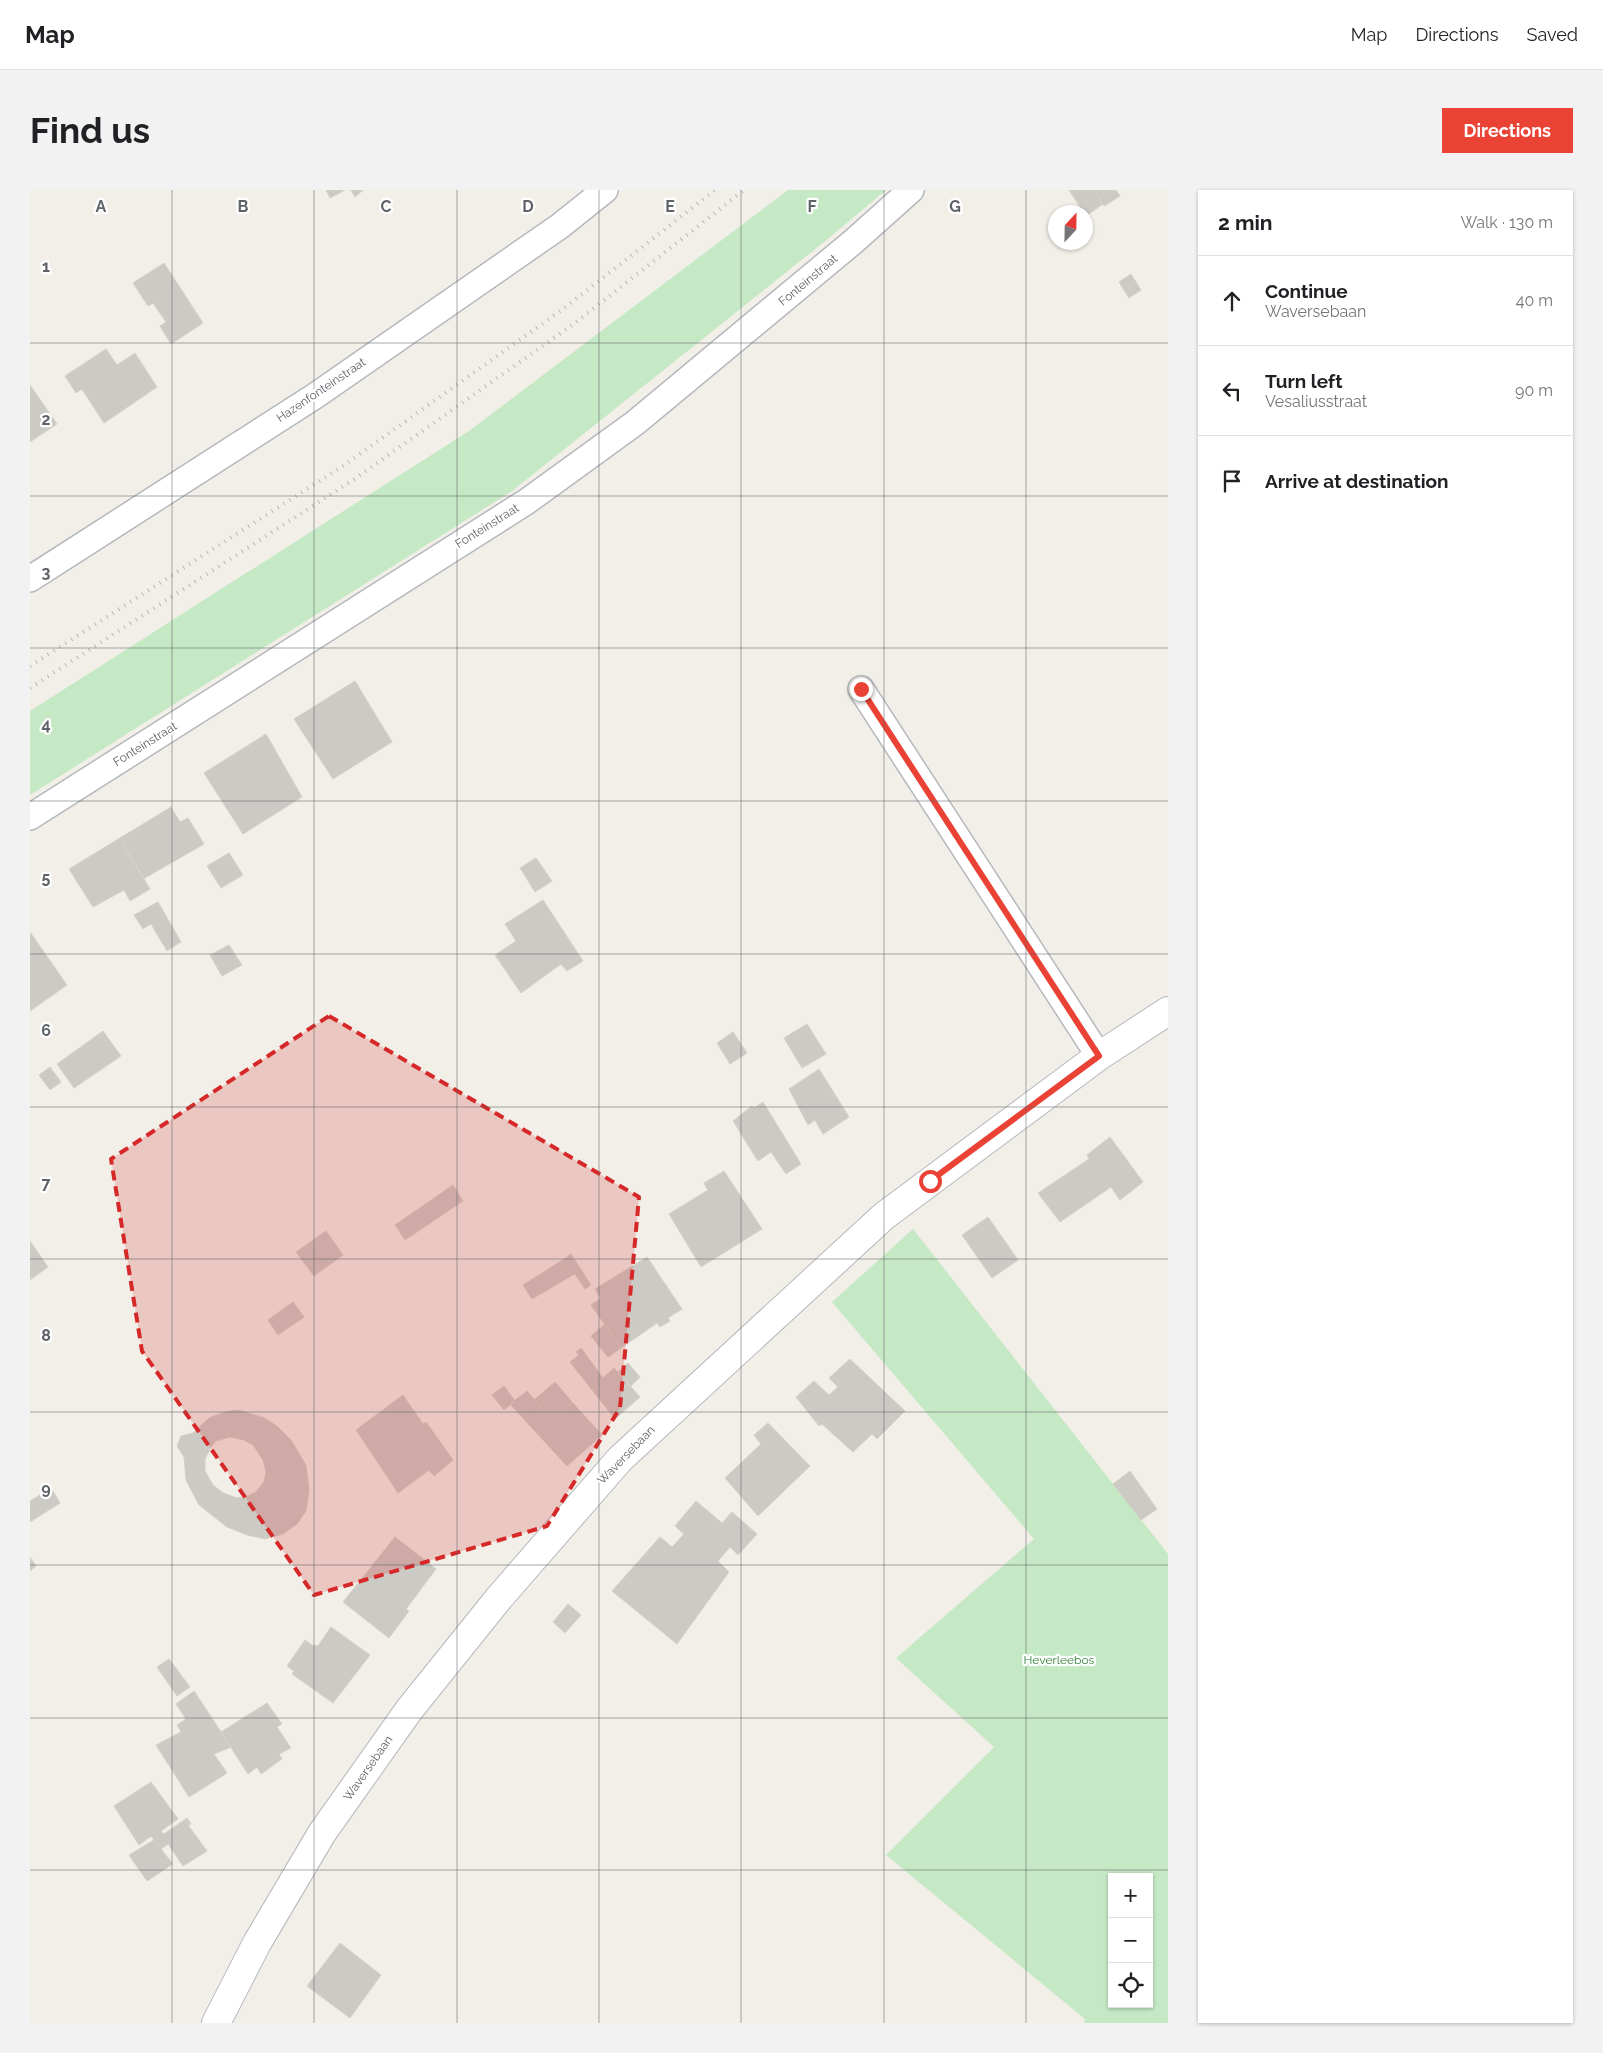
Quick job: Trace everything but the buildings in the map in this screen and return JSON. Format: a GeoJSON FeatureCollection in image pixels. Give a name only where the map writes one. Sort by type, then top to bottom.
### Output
{"type":"FeatureCollection","features":[{"type":"Feature","properties":{"kind":"street","name":"Hazenfonteinstraat"},"geometry":{"type":"LineString","coordinates":[[30,579],[315,396],[560,226],[604,190]]}},
{"type":"Feature","properties":{"kind":"street","name":"Fonteinstraat"},"geometry":{"type":"LineString","coordinates":[[30,817],[526,502],[635,423],[854,241],[910,190]]}},
{"type":"Feature","properties":{"kind":"street"},"geometry":{"type":"LineString","coordinates":[[861,689],[1099,1056]]}},
{"type":"Feature","properties":{"kind":"street","name":"Waversebaan"},"geometry":{"type":"LineString","coordinates":[[216,2023],[257,1943],[322,1833],[409,1710],[499,1598],[620,1458],[884,1216],[1099,1056],[1168,1011]]}},
{"type":"Feature","properties":{"kind":"highlighted area"},"geometry":{"type":"Polygon","coordinates":[[[329,1016],[639,1197],[620,1408],[547,1526],[314,1595],[142,1351],[111,1159],[329,1016]]]}},
{"type":"Feature","properties":{"kind":"green space"},"geometry":{"type":"Polygon","coordinates":[[[788,190],[886,190],[829,238],[512,491],[30,795],[30,711],[469,431],[788,190]]]}},
{"type":"Feature","properties":{"kind":"green space","name":"Heverleebos"},"geometry":{"type":"Polygon","coordinates":[[[913,1229],[1168,1554],[1168,2023],[1084,2023],[1085,2019],[886,1855],[994,1747],[896,1658],[1034,1539],[832,1302],[913,1229]]]}},
{"type":"Feature","properties":{"kind":"railway"},"geometry":{"type":"LineString","coordinates":[[30,666],[343,466],[563,309],[715,190]]}},
{"type":"Feature","properties":{"kind":"railway"},"geometry":{"type":"LineString","coordinates":[[30,688],[353,480],[575,323],[744,190]]}},
{"type":"Feature","properties":{"kind":"route"},"geometry":{"type":"LineString","coordinates":[[861,689],[1099,1056],[930,1181]]}}]}
